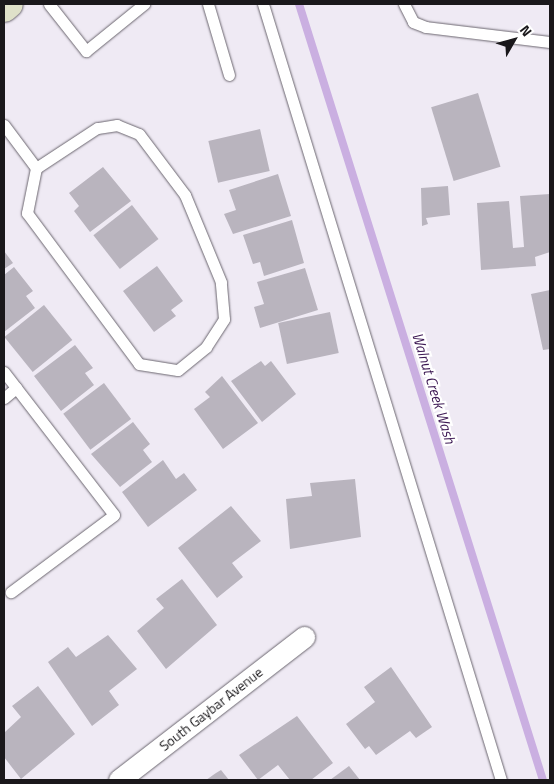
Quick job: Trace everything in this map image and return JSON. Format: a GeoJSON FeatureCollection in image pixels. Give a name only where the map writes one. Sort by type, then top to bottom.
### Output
{"type":"FeatureCollection","features":[{"type":"Feature","properties":{"kind":"main road"},"geometry":{"type":"LineString","coordinates":[[4,8],[9,4]]}},
{"type":"Feature","properties":{"kind":"street","name":"South Gaybar Avenue"},"geometry":{"type":"LineString","coordinates":[[119,780],[304,637]]}},
{"type":"Feature","properties":{"kind":"lane"},"geometry":{"type":"LineString","coordinates":[[49,4],[86,51],[144,4]]}},
{"type":"Feature","properties":{"kind":"lane"},"geometry":{"type":"LineString","coordinates":[[208,4],[229,75]]}},
{"type":"Feature","properties":{"kind":"lane"},"geometry":{"type":"LineString","coordinates":[[263,4],[501,780]]}},
{"type":"Feature","properties":{"kind":"lane"},"geometry":{"type":"LineString","coordinates":[[404,4],[413,22],[426,27],[550,42]]}},
{"type":"Feature","properties":{"kind":"lane"},"geometry":{"type":"LineString","coordinates":[[4,125],[36,168],[27,213],[139,364],[178,370],[206,347],[224,319],[221,282],[185,195],[139,134],[117,125],[97,128],[36,168]]}},
{"type":"Feature","properties":{"kind":"lane"},"geometry":{"type":"LineString","coordinates":[[4,372],[114,515],[11,592]]}},
{"type":"Feature","properties":{"kind":"lane"},"geometry":{"type":"LineString","coordinates":[[4,398],[16,388]]}},
{"type":"Feature","properties":{"kind":"building"},"geometry":{"type":"Polygon","coordinates":[[[478,93],[501,167],[454,181],[431,107],[478,93]]]}},
{"type":"Feature","properties":{"kind":"building"},"geometry":{"type":"Polygon","coordinates":[[[260,129],[270,171],[218,183],[208,141],[260,129]]]}},
{"type":"Feature","properties":{"kind":"building"},"geometry":{"type":"Polygon","coordinates":[[[103,167],[131,201],[90,232],[74,211],[79,206],[69,193],[103,167]]]}},
{"type":"Feature","properties":{"kind":"building"},"geometry":{"type":"Polygon","coordinates":[[[278,174],[291,216],[233,234],[224,214],[236,210],[229,190],[278,174]]]}},
{"type":"Feature","properties":{"kind":"building"},"geometry":{"type":"Polygon","coordinates":[[[448,186],[450,215],[426,218],[428,224],[422,226],[421,188],[448,186]]]}},
{"type":"Feature","properties":{"kind":"building"},"geometry":{"type":"Polygon","coordinates":[[[550,194],[550,252],[535,257],[536,266],[481,270],[477,203],[509,201],[513,248],[524,247],[520,196],[550,194]]]}},
{"type":"Feature","properties":{"kind":"building"},"geometry":{"type":"Polygon","coordinates":[[[132,205],[158,239],[120,269],[93,235],[132,205]]]}},
{"type":"Feature","properties":{"kind":"building"},"geometry":{"type":"Polygon","coordinates":[[[292,220],[304,263],[264,276],[260,262],[253,264],[243,235],[292,220]]]}},
{"type":"Feature","properties":{"kind":"building"},"geometry":{"type":"Polygon","coordinates":[[[4,251],[13,263],[4,269],[4,251]]]}},
{"type":"Feature","properties":{"kind":"building"},"geometry":{"type":"Polygon","coordinates":[[[157,266],[183,301],[171,310],[176,316],[154,332],[123,291],[157,266]]]}},
{"type":"Feature","properties":{"kind":"building"},"geometry":{"type":"Polygon","coordinates":[[[14,267],[33,291],[26,296],[35,308],[4,332],[4,275],[14,267]]]}},
{"type":"Feature","properties":{"kind":"building"},"geometry":{"type":"Polygon","coordinates":[[[305,268],[318,310],[260,328],[254,307],[264,304],[257,282],[305,268]]]}},
{"type":"Feature","properties":{"kind":"building"},"geometry":{"type":"Polygon","coordinates":[[[550,290],[550,349],[543,350],[531,294],[550,290]]]}},
{"type":"Feature","properties":{"kind":"building"},"geometry":{"type":"Polygon","coordinates":[[[44,305],[72,340],[33,372],[4,337],[44,305]]]}},
{"type":"Feature","properties":{"kind":"building"},"geometry":{"type":"Polygon","coordinates":[[[330,312],[339,353],[287,364],[278,323],[330,312]]]}},
{"type":"Feature","properties":{"kind":"building"},"geometry":{"type":"Polygon","coordinates":[[[75,345],[93,368],[85,373],[94,385],[61,411],[34,376],[75,345]]]}},
{"type":"Feature","properties":{"kind":"building"},"geometry":{"type":"Polygon","coordinates":[[[261,361],[265,366],[271,361],[296,394],[262,422],[231,381],[261,361]]]}},
{"type":"Feature","properties":{"kind":"building"},"geometry":{"type":"Polygon","coordinates":[[[222,376],[258,423],[223,449],[194,409],[210,397],[205,392],[222,376]]]}},
{"type":"Feature","properties":{"kind":"building"},"geometry":{"type":"Polygon","coordinates":[[[104,383],[131,419],[90,450],[63,414],[104,383]]]}},
{"type":"Feature","properties":{"kind":"building"},"geometry":{"type":"Polygon","coordinates":[[[133,422],[150,444],[143,450],[152,462],[120,487],[91,454],[133,422]]]}},
{"type":"Feature","properties":{"kind":"building"},"geometry":{"type":"Polygon","coordinates":[[[163,460],[176,479],[184,473],[197,490],[148,527],[122,492],[163,460]]]}},
{"type":"Feature","properties":{"kind":"building"},"geometry":{"type":"Polygon","coordinates":[[[355,479],[361,537],[290,549],[286,499],[312,496],[310,483],[355,479]]]}},
{"type":"Feature","properties":{"kind":"building"},"geometry":{"type":"Polygon","coordinates":[[[231,506],[261,541],[232,563],[243,577],[217,598],[178,548],[231,506]]]}},
{"type":"Feature","properties":{"kind":"building"},"geometry":{"type":"Polygon","coordinates":[[[182,579],[217,625],[166,669],[137,631],[164,608],[156,599],[182,579]]]}},
{"type":"Feature","properties":{"kind":"building"},"geometry":{"type":"Polygon","coordinates":[[[108,635],[137,669],[109,691],[119,705],[92,726],[48,662],[68,647],[76,657],[108,635]]]}},
{"type":"Feature","properties":{"kind":"building"},"geometry":{"type":"Polygon","coordinates":[[[391,667],[432,727],[416,738],[410,731],[376,755],[369,746],[365,749],[346,724],[375,702],[364,687],[391,667]]]}},
{"type":"Feature","properties":{"kind":"building"},"geometry":{"type":"Polygon","coordinates":[[[38,686],[75,734],[21,779],[4,757],[4,733],[21,717],[12,706],[38,686]]]}},
{"type":"Feature","properties":{"kind":"building"},"geometry":{"type":"Polygon","coordinates":[[[297,716],[333,763],[311,780],[290,780],[278,765],[258,780],[239,755],[297,716]]]}},
{"type":"Feature","properties":{"kind":"building"},"geometry":{"type":"Polygon","coordinates":[[[349,766],[360,780],[330,780],[349,766]]]}},
{"type":"Feature","properties":{"kind":"building"},"geometry":{"type":"Polygon","coordinates":[[[221,770],[229,780],[206,780],[216,773],[221,770]]]}},
{"type":"Feature","properties":{"kind":"waterway","name":"Walnut Creek Wash"},"geometry":{"type":"LineString","coordinates":[[299,4],[543,780]]}}]}
